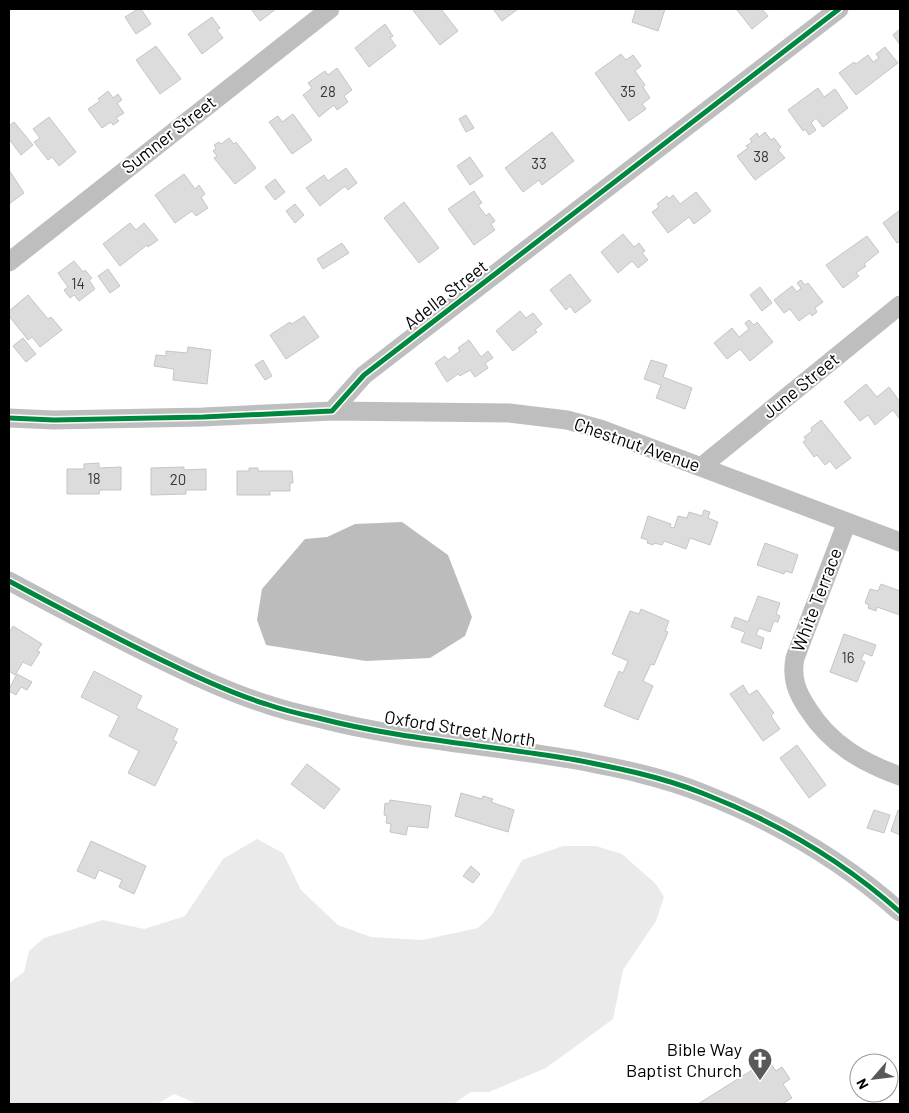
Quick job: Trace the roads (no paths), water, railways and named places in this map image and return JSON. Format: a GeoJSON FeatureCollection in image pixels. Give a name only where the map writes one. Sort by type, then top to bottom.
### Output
{"type":"FeatureCollection","features":[{"type":"Feature","properties":{"kind":"street","name":"Sumner Street"},"geometry":{"type":"LineString","coordinates":[[9,262],[330,9]]}},
{"type":"Feature","properties":{"kind":"street","name":"Adella Street"},"geometry":{"type":"LineString","coordinates":[[332,412],[364,375],[839,9]]}},
{"type":"Feature","properties":{"kind":"street","name":"June Street"},"geometry":{"type":"LineString","coordinates":[[701,467],[900,305]]}},
{"type":"Feature","properties":{"kind":"street"},"geometry":{"type":"LineString","coordinates":[[9,418],[74,420],[332,412]]}},
{"type":"Feature","properties":{"kind":"street","name":"Chestnut Avenue"},"geometry":{"type":"LineString","coordinates":[[332,412],[509,413],[567,420],[600,429],[900,542]]}},
{"type":"Feature","properties":{"kind":"street","name":"White Terrace"},"geometry":{"type":"LineString","coordinates":[[847,522],[794,658],[794,680],[798,691],[814,718],[841,746],[872,765],[900,776]]}},
{"type":"Feature","properties":{"kind":"street","name":"Oxford Street North"},"geometry":{"type":"LineString","coordinates":[[9,581],[120,640],[206,681],[266,704],[321,719],[381,731],[575,760],[638,773],[700,792],[753,815],[826,855],[862,880],[900,912]]}},
{"type":"Feature","properties":{"kind":"place","name":"Bible Way Baptist Church"},"geometry":{"type":"Point","coordinates":[760,1081]}}]}
